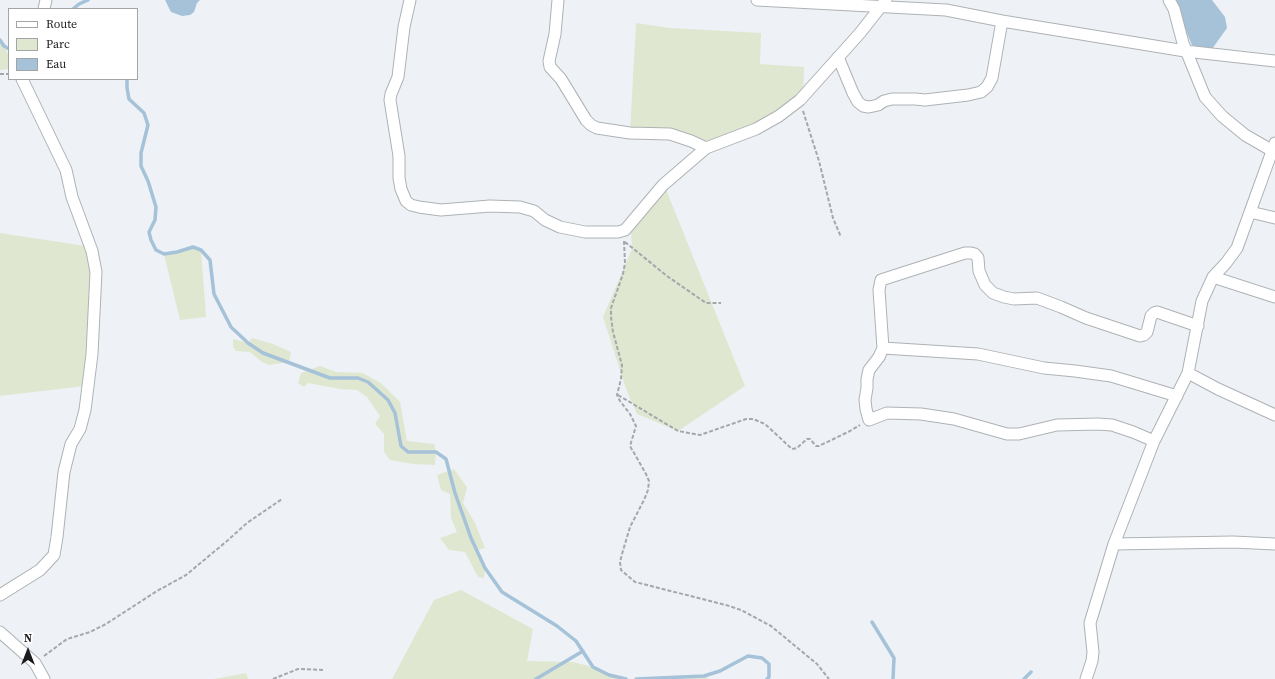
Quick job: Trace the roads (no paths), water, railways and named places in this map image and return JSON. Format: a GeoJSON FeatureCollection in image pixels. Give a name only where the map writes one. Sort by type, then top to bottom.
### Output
{"type":"FeatureCollection","features":[{"type":"Feature","properties":{"kind":"street"},"geometry":{"type":"LineString","coordinates":[[410,0],[404,27],[398,77],[390,100],[399,156],[399,178],[401,189],[406,201],[411,205],[441,210],[490,206],[520,207],[534,211],[545,220],[560,227],[585,232],[618,232],[624,230],[663,185],[706,148],[756,129],[779,116],[800,100],[860,33],[884,3]]}},
{"type":"Feature","properties":{"kind":"street"},"geometry":{"type":"LineString","coordinates":[[558,0],[555,34],[549,61],[550,67],[561,79],[586,120],[591,125],[597,128],[630,133],[670,134],[706,148]]}},
{"type":"Feature","properties":{"kind":"street"},"geometry":{"type":"LineString","coordinates":[[757,0],[884,3],[946,10],[1002,21],[1186,51],[1275,61]]}},
{"type":"Feature","properties":{"kind":"street"},"geometry":{"type":"LineString","coordinates":[[1086,679],[1092,661],[1093,652],[1090,623],[1114,544],[1154,441],[1188,373],[1202,301],[1213,277],[1237,248],[1262,181],[1273,146],[1245,135],[1222,116],[1205,97],[1186,51],[1174,9],[1169,0]]}},
{"type":"Feature","properties":{"kind":"street"},"geometry":{"type":"LineString","coordinates":[[838,57],[853,93],[858,102],[863,106],[869,107],[878,105],[884,101],[892,99],[924,100],[968,95],[981,92],[987,88],[992,78],[1002,21]]}},
{"type":"Feature","properties":{"kind":"street"},"geometry":{"type":"LineString","coordinates":[[0,595],[40,570],[54,555],[64,472],[71,444],[80,429],[85,410],[92,354],[96,272],[92,251],[72,197],[66,170],[22,80]]}},
{"type":"Feature","properties":{"kind":"street"},"geometry":{"type":"LineString","coordinates":[[1250,212],[1275,218]]}},
{"type":"Feature","properties":{"kind":"street"},"geometry":{"type":"LineString","coordinates":[[1154,441],[1134,432],[1112,425],[1057,425],[1019,434],[1007,434],[954,419],[921,414],[887,413],[869,420],[865,400],[867,388],[866,379],[869,370],[879,357],[883,348],[879,290],[881,280],[965,253],[975,254],[978,258],[979,271],[985,285],[994,293],[1004,297],[1014,299],[1037,298],[1061,306],[1086,318],[1140,336],[1147,332],[1151,316],[1157,312],[1198,326]]}},
{"type":"Feature","properties":{"kind":"street"},"geometry":{"type":"LineString","coordinates":[[1213,277],[1275,296]]}},
{"type":"Feature","properties":{"kind":"street"},"geometry":{"type":"LineString","coordinates":[[883,348],[978,354],[1044,368],[1111,376],[1177,396]]}},
{"type":"Feature","properties":{"kind":"street"},"geometry":{"type":"LineString","coordinates":[[1188,373],[1218,389],[1275,415]]}},
{"type":"Feature","properties":{"kind":"street"},"geometry":{"type":"LineString","coordinates":[[1114,544],[1233,542],[1275,544]]}},
{"type":"Feature","properties":{"kind":"street"},"geometry":{"type":"LineString","coordinates":[[0,632],[35,663],[44,679]]}},
{"type":"Feature","properties":{"kind":"water"},"geometry":{"type":"Polygon","coordinates":[[[165,0],[200,0],[197,3],[194,12],[190,15],[182,16],[171,12],[165,0]]]}},
{"type":"Feature","properties":{"kind":"water"},"geometry":{"type":"Polygon","coordinates":[[[1176,0],[1212,0],[1225,17],[1227,28],[1212,49],[1202,49],[1192,45],[1176,0]]]}},
{"type":"Feature","properties":{"kind":"waterway"},"geometry":{"type":"LineString","coordinates":[[74,8],[88,0]]}},
{"type":"Feature","properties":{"kind":"waterway"},"geometry":{"type":"LineString","coordinates":[[0,40],[4,46],[8,48]]}},
{"type":"Feature","properties":{"kind":"waterway"},"geometry":{"type":"LineString","coordinates":[[127,80],[129,99],[144,113],[148,125],[141,153],[141,166],[148,181],[156,207],[155,220],[149,232],[156,250],[164,254],[193,247],[201,250],[210,260],[214,294],[231,327],[248,343],[263,353],[330,378],[358,378],[368,382],[388,400],[395,413],[401,446],[408,452],[436,452],[446,459],[455,493],[471,538],[485,568],[502,592],[557,626],[576,641],[593,667],[609,675],[626,679]]}},
{"type":"Feature","properties":{"kind":"waterway"},"geometry":{"type":"LineString","coordinates":[[872,622],[894,658],[893,679]]}},
{"type":"Feature","properties":{"kind":"waterway"},"geometry":{"type":"LineString","coordinates":[[536,679],[583,651]]}},
{"type":"Feature","properties":{"kind":"waterway"},"geometry":{"type":"LineString","coordinates":[[636,679],[704,676],[720,671],[748,656],[762,658],[769,664],[769,677],[767,679]]}},
{"type":"Feature","properties":{"kind":"waterway"},"geometry":{"type":"LineString","coordinates":[[1024,679],[1031,672]]}}]}
